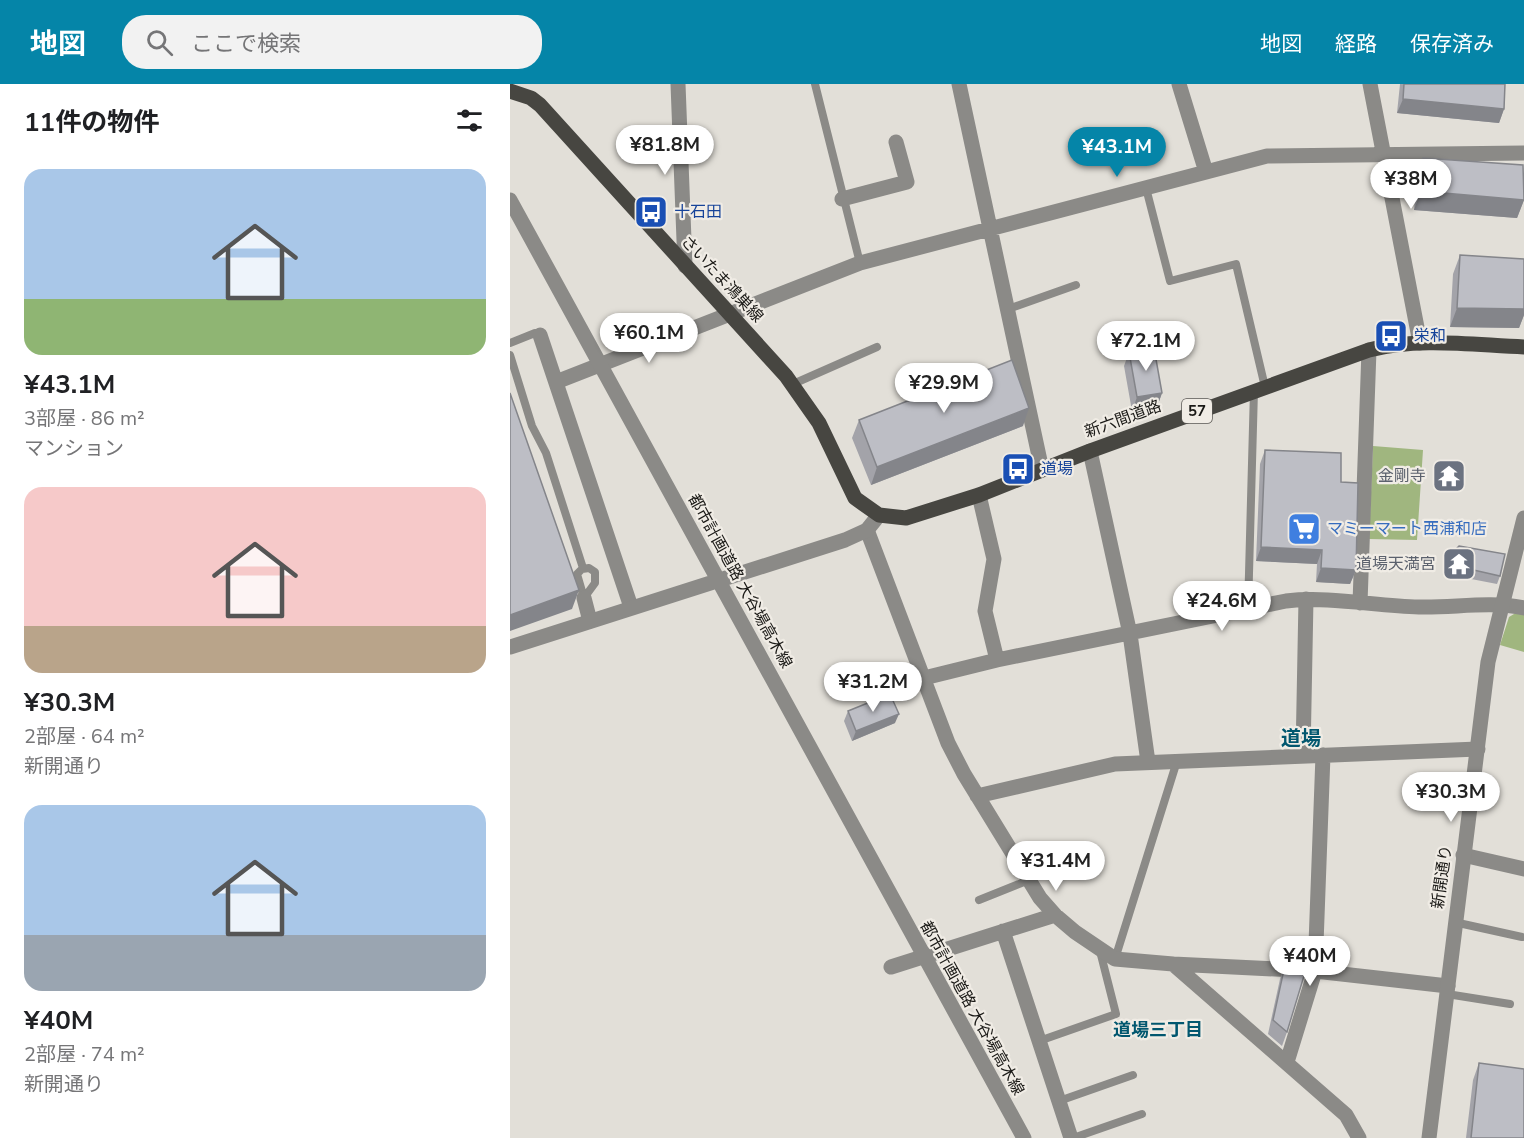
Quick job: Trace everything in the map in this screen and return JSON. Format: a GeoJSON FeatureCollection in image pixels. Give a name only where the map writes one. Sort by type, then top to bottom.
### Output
{"type":"FeatureCollection","features":[{"type":"Feature","properties":{"kind":"main road","name":"さいたま鴻巣線"},"geometry":{"type":"LineString","coordinates":[[510,92],[531,98],[540,105],[793,384],[819,423],[855,498],[879,515]]}},
{"type":"Feature","properties":{"kind":"main road","name":"新六間道路"},"geometry":{"type":"LineString","coordinates":[[879,515],[906,518],[978,495],[1090,451],[1369,350],[1401,343],[1420,342],[1524,347]]}},
{"type":"Feature","properties":{"kind":"street"},"geometry":{"type":"LineString","coordinates":[[678,84],[685,266]]}},
{"type":"Feature","properties":{"kind":"street"},"geometry":{"type":"LineString","coordinates":[[959,84],[1042,470]]}},
{"type":"Feature","properties":{"kind":"street"},"geometry":{"type":"LineString","coordinates":[[1179,84],[1206,172]]}},
{"type":"Feature","properties":{"kind":"street"},"geometry":{"type":"LineString","coordinates":[[1370,84],[1420,342]]}},
{"type":"Feature","properties":{"kind":"street"},"geometry":{"type":"LineString","coordinates":[[842,199],[907,182],[896,141]]}},
{"type":"Feature","properties":{"kind":"street"},"geometry":{"type":"LineString","coordinates":[[556,382],[860,263],[1267,156],[1524,153]]}},
{"type":"Feature","properties":{"kind":"street","name":"都市計画道路 大谷場高木線"},"geometry":{"type":"LineString","coordinates":[[510,200],[1024,1138]]}},
{"type":"Feature","properties":{"kind":"street"},"geometry":{"type":"LineString","coordinates":[[540,335],[631,607]]}},
{"type":"Feature","properties":{"kind":"street"},"geometry":{"type":"LineString","coordinates":[[1360,603],[1369,350]]}},
{"type":"Feature","properties":{"kind":"street"},"geometry":{"type":"LineString","coordinates":[[1090,451],[1130,634],[1148,762]]}},
{"type":"Feature","properties":{"kind":"street"},"geometry":{"type":"LineString","coordinates":[[978,495],[994,559],[985,611],[997,660]]}},
{"type":"Feature","properties":{"kind":"street"},"geometry":{"type":"LineString","coordinates":[[510,647],[845,540],[867,530],[879,515]]}},
{"type":"Feature","properties":{"kind":"street","name":"新開通り"},"geometry":{"type":"LineString","coordinates":[[1429,1138],[1448,990],[1454,922],[1492,639],[1524,518]]}},
{"type":"Feature","properties":{"kind":"street"},"geometry":{"type":"LineString","coordinates":[[867,530],[948,743],[977,796],[1029,880],[1055,915],[1115,959],[1315,971],[1448,990]]}},
{"type":"Feature","properties":{"kind":"street"},"geometry":{"type":"LineString","coordinates":[[584,598],[590,621]]}},
{"type":"Feature","properties":{"kind":"street"},"geometry":{"type":"LineString","coordinates":[[1303,755],[1306,599]]}},
{"type":"Feature","properties":{"kind":"street"},"geometry":{"type":"LineString","coordinates":[[924,678],[997,660],[1306,599],[1421,607],[1503,604],[1524,608]]}},
{"type":"Feature","properties":{"kind":"street"},"geometry":{"type":"LineString","coordinates":[[977,796],[1115,764],[1478,749]]}},
{"type":"Feature","properties":{"kind":"street"},"geometry":{"type":"LineString","coordinates":[[1287,1062],[1315,971],[1323,755]]}},
{"type":"Feature","properties":{"kind":"street"},"geometry":{"type":"LineString","coordinates":[[1463,855],[1524,869]]}},
{"type":"Feature","properties":{"kind":"street"},"geometry":{"type":"LineString","coordinates":[[891,967],[1055,915]]}},
{"type":"Feature","properties":{"kind":"street"},"geometry":{"type":"LineString","coordinates":[[1003,931],[1072,1138]]}},
{"type":"Feature","properties":{"kind":"street"},"geometry":{"type":"LineString","coordinates":[[1173,964],[1346,1115],[1359,1138]]}},
{"type":"Feature","properties":{"kind":"lane"},"geometry":{"type":"LineString","coordinates":[[815,84],[842,199],[860,263]]}},
{"type":"Feature","properties":{"kind":"lane"},"geometry":{"type":"LineString","coordinates":[[1146,188],[1170,281],[1236,264],[1259,389],[1248,610]]}},
{"type":"Feature","properties":{"kind":"lane"},"geometry":{"type":"LineString","coordinates":[[1008,309],[1076,285]]}},
{"type":"Feature","properties":{"kind":"lane"},"geometry":{"type":"LineString","coordinates":[[510,343],[535,333],[540,335]]}},
{"type":"Feature","properties":{"kind":"lane"},"geometry":{"type":"LineString","coordinates":[[793,384],[877,347]]}},
{"type":"Feature","properties":{"kind":"lane"},"geometry":{"type":"LineString","coordinates":[[510,355],[532,426],[546,453],[583,568]]}},
{"type":"Feature","properties":{"kind":"lane"},"geometry":{"type":"LineString","coordinates":[[583,568],[592,569],[596,578],[584,598]]}},
{"type":"Feature","properties":{"kind":"lane"},"geometry":{"type":"LineString","coordinates":[[583,568],[577,574],[584,598]]}},
{"type":"Feature","properties":{"kind":"lane"},"geometry":{"type":"LineString","coordinates":[[1115,959],[1177,761]]}},
{"type":"Feature","properties":{"kind":"lane"},"geometry":{"type":"LineString","coordinates":[[979,900],[1029,880]]}},
{"type":"Feature","properties":{"kind":"lane"},"geometry":{"type":"LineString","coordinates":[[1454,922],[1522,937]]}},
{"type":"Feature","properties":{"kind":"lane"},"geometry":{"type":"LineString","coordinates":[[1039,1041],[1116,1014],[1100,950]]}},
{"type":"Feature","properties":{"kind":"lane"},"geometry":{"type":"LineString","coordinates":[[1448,990],[1510,1004]]}},
{"type":"Feature","properties":{"kind":"lane"},"geometry":{"type":"LineString","coordinates":[[1059,1101],[1133,1075]]}},
{"type":"Feature","properties":{"kind":"lane"},"geometry":{"type":"LineString","coordinates":[[1072,1138],[1142,1114]]}},
{"type":"Feature","properties":{"kind":"green space"},"geometry":{"type":"Polygon","coordinates":[[[1373,446],[1423,450],[1417,540],[1369,539],[1373,446]]]}},
{"type":"Feature","properties":{"kind":"green space"},"geometry":{"type":"Polygon","coordinates":[[[1519,611],[1524,612],[1524,652],[1500,645],[1509,617],[1519,611]]]}},
{"type":"Feature","properties":{"kind":"building"},"geometry":{"type":"Polygon","coordinates":[[[1404,84],[1505,84],[1504,109],[1403,99],[1404,84]]]}},
{"type":"Feature","properties":{"kind":"building"},"geometry":{"type":"Polygon","coordinates":[[[1423,158],[1523,165],[1524,200],[1421,191],[1423,158]]]}},
{"type":"Feature","properties":{"kind":"building"},"geometry":{"type":"Polygon","coordinates":[[[1460,255],[1524,259],[1524,309],[1457,308],[1460,255]]]}},
{"type":"Feature","properties":{"kind":"building"},"geometry":{"type":"Polygon","coordinates":[[[1154,348],[1162,393],[1137,397],[1129,352],[1154,348]]]}},
{"type":"Feature","properties":{"kind":"building"},"geometry":{"type":"Polygon","coordinates":[[[1012,360],[1029,408],[877,467],[859,420],[1012,360]]]}},
{"type":"Feature","properties":{"kind":"building"},"geometry":{"type":"Polygon","coordinates":[[[510,393],[579,590],[510,615],[510,393]]]}},
{"type":"Feature","properties":{"kind":"building","name":"マミーマート西浦和店"},"geometry":{"type":"Polygon","coordinates":[[[1265,450],[1341,453],[1341,482],[1358,483],[1356,570],[1321,568],[1322,550],[1261,547],[1265,450]]]}},
{"type":"Feature","properties":{"kind":"building"},"geometry":{"type":"Polygon","coordinates":[[[1459,546],[1505,554],[1500,576],[1469,569],[1470,564],[1454,560],[1456,549],[1459,546]]]}},
{"type":"Feature","properties":{"kind":"building"},"geometry":{"type":"Polygon","coordinates":[[[890,694],[899,714],[856,731],[848,711],[890,694]]]}},
{"type":"Feature","properties":{"kind":"building"},"geometry":{"type":"Polygon","coordinates":[[[1285,965],[1307,966],[1287,1032],[1273,1020],[1285,965]]]}},
{"type":"Feature","properties":{"kind":"building"},"geometry":{"type":"Polygon","coordinates":[[[1479,1063],[1524,1069],[1524,1138],[1471,1138],[1479,1063]]]}},
{"type":"Feature","properties":{"kind":"place","name":"十石田"},"geometry":{"type":"Point","coordinates":[651,212]}},
{"type":"Feature","properties":{"kind":"place","name":"栄和"},"geometry":{"type":"Point","coordinates":[1391,336]}},
{"type":"Feature","properties":{"kind":"place","name":"道場"},"geometry":{"type":"Point","coordinates":[1018,469]}},
{"type":"Feature","properties":{"kind":"place","name":"金剛寺"},"geometry":{"type":"Point","coordinates":[1449,476]}},
{"type":"Feature","properties":{"kind":"place","name":"マミーマート西浦和店"},"geometry":{"type":"Point","coordinates":[1304,529]}},
{"type":"Feature","properties":{"kind":"place","name":"道場天満宮"},"geometry":{"type":"Point","coordinates":[1459,564]}},
{"type":"Feature","properties":{"kind":"district","name":"道場"},"geometry":{"type":"Point","coordinates":[1301,738]}},
{"type":"Feature","properties":{"kind":"district","name":"道場三丁目"},"geometry":{"type":"Point","coordinates":[1158,1030]}}]}
